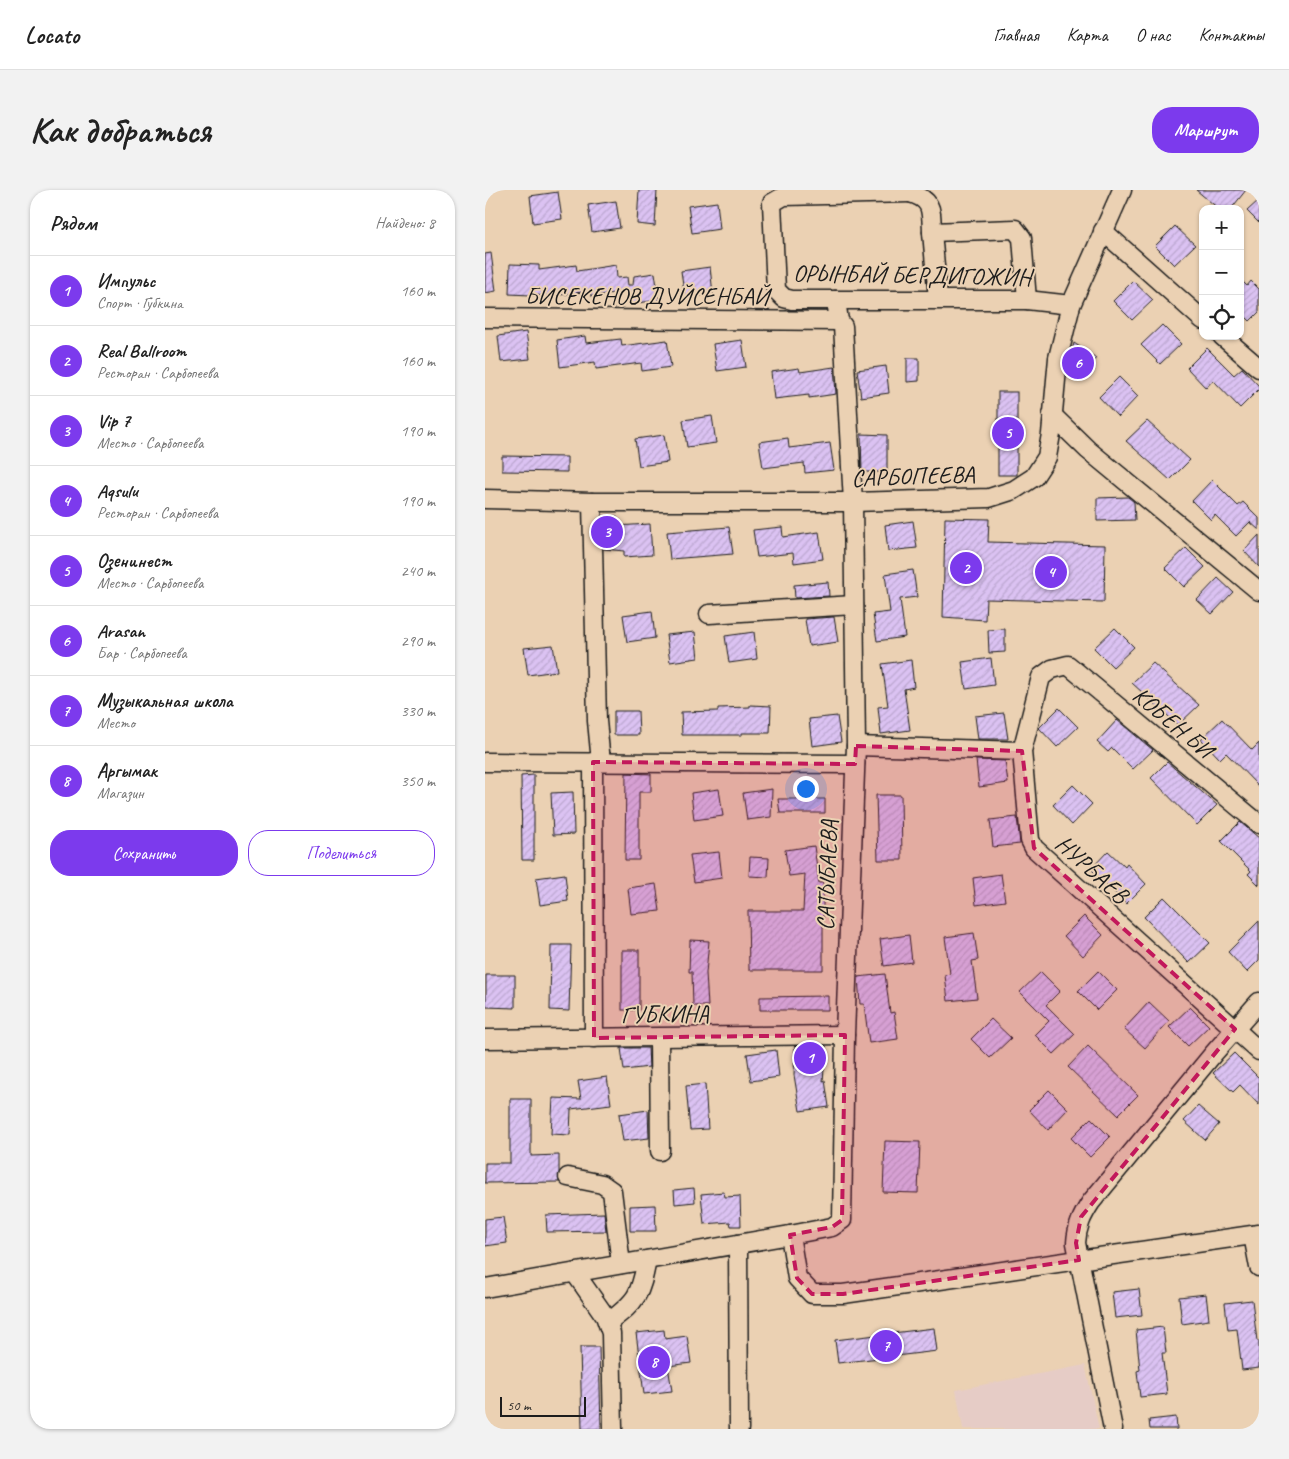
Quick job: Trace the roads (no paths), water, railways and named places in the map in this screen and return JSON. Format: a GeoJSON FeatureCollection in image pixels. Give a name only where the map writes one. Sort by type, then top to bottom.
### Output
{"type":"FeatureCollection","features":[{"type":"Feature","properties":{"kind":"street","name":"САРБОПЕЕВА"},"geometry":{"type":"LineString","coordinates":[[485,499],[591,502],[853,502],[989,498],[1014,490],[1034,477],[1047,457],[1058,358],[1071,305],[1122,190]]}},
{"type":"Feature","properties":{"kind":"street"},"geometry":{"type":"LineString","coordinates":[[910,192],[922,197],[931,208],[938,299]]}},
{"type":"Feature","properties":{"kind":"street","name":"ОРЫНБАЙ БЕРДИГОЖИН"},"geometry":{"type":"LineString","coordinates":[[910,192],[784,196],[772,203],[776,290],[784,298],[792,300],[1027,300],[1071,305]]}},
{"type":"Feature","properties":{"kind":"street"},"geometry":{"type":"LineString","coordinates":[[932,232],[1015,229],[1022,238],[1027,300]]}},
{"type":"Feature","properties":{"kind":"street"},"geometry":{"type":"LineString","coordinates":[[1103,231],[1199,316]]}},
{"type":"Feature","properties":{"kind":"street","name":"САТЫБАЕВА"},"geometry":{"type":"LineString","coordinates":[[790,1235],[832,1227],[842,1220],[845,1035],[856,755],[853,502],[843,326],[839,321],[836,300]]}},
{"type":"Feature","properties":{"kind":"street","name":"БИСЕКЕНОВ ДУЙСЕНБАЙ"},"geometry":{"type":"LineString","coordinates":[[485,318],[839,321]]}},
{"type":"Feature","properties":{"kind":"street"},"geometry":{"type":"LineString","coordinates":[[1227,340],[1259,368]]}},
{"type":"Feature","properties":{"kind":"street"},"geometry":{"type":"LineString","coordinates":[[1052,415],[1088,450],[1259,591]]}},
{"type":"Feature","properties":{"kind":"street"},"geometry":{"type":"LineString","coordinates":[[591,502],[597,721],[593,1038]]}},
{"type":"Feature","properties":{"kind":"street"},"geometry":{"type":"LineString","coordinates":[[709,614],[854,606]]}},
{"type":"Feature","properties":{"kind":"street","name":"КОБЕН БИ"},"geometry":{"type":"LineString","coordinates":[[1052,669],[1068,666],[1259,824]]}},
{"type":"Feature","properties":{"kind":"street","name":"НУРБАЕВ"},"geometry":{"type":"LineString","coordinates":[[1052,669],[1041,677],[1022,751],[1031,840],[1034,848],[1259,1051]]}},
{"type":"Feature","properties":{"kind":"street"},"geometry":{"type":"LineString","coordinates":[[485,762],[597,762],[1022,751]]}},
{"type":"Feature","properties":{"kind":"street"},"geometry":{"type":"LineString","coordinates":[[1113,1429],[1079,1260],[1076,1230],[1081,1217],[1259,1002]]}},
{"type":"Feature","properties":{"kind":"street","name":"ГУБКИНА"},"geometry":{"type":"LineString","coordinates":[[485,1038],[845,1035]]}},
{"type":"Feature","properties":{"kind":"street"},"geometry":{"type":"LineString","coordinates":[[659,1038],[660,1151]]}},
{"type":"Feature","properties":{"kind":"street"},"geometry":{"type":"LineString","coordinates":[[568,1177],[601,1184],[612,1191],[621,1264]]}},
{"type":"Feature","properties":{"kind":"street"},"geometry":{"type":"LineString","coordinates":[[485,1288],[790,1235],[797,1278],[812,1294],[843,1294],[1256,1234],[1259,1267]]}},
{"type":"Feature","properties":{"kind":"street"},"geometry":{"type":"LineString","coordinates":[[738,1244],[739,1429]]}},
{"type":"Feature","properties":{"kind":"street"},"geometry":{"type":"LineString","coordinates":[[609,1322],[634,1302],[640,1292],[647,1260]]}},
{"type":"Feature","properties":{"kind":"street"},"geometry":{"type":"LineString","coordinates":[[575,1272],[609,1322],[611,1333],[613,1429]]}},
{"type":"Feature","properties":{"kind":"place","name":"Arasan"},"geometry":{"type":"Point","coordinates":[1078,363]}},
{"type":"Feature","properties":{"kind":"place","name":"Озенинест"},"geometry":{"type":"Point","coordinates":[1008,433]}},
{"type":"Feature","properties":{"kind":"place","name":"Vip 7"},"geometry":{"type":"Point","coordinates":[607,532]}},
{"type":"Feature","properties":{"kind":"place","name":"Real Ballroom"},"geometry":{"type":"Point","coordinates":[966,568]}},
{"type":"Feature","properties":{"kind":"place","name":"Aqsulu"},"geometry":{"type":"Point","coordinates":[1051,572]}},
{"type":"Feature","properties":{"kind":"place","name":"Импульс"},"geometry":{"type":"Point","coordinates":[810,1058]}},
{"type":"Feature","properties":{"kind":"place","name":"Музыкальная школа"},"geometry":{"type":"Point","coordinates":[886,1346]}},
{"type":"Feature","properties":{"kind":"place","name":"Аргымак"},"geometry":{"type":"Point","coordinates":[654,1362]}}]}
